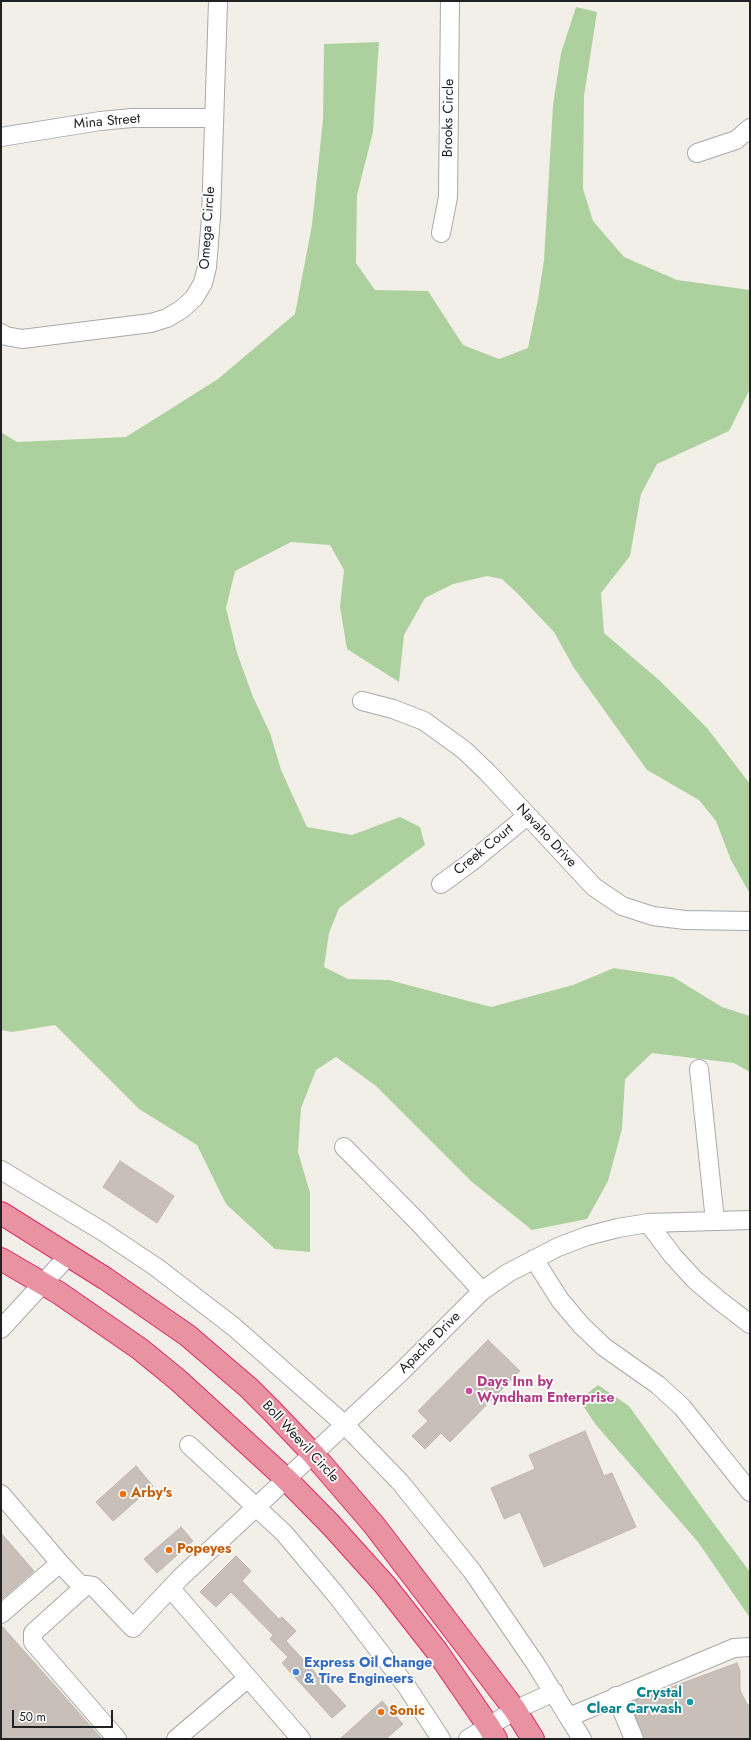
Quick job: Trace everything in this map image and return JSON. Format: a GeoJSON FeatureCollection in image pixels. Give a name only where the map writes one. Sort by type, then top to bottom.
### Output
{"type":"FeatureCollection","features":[{"type":"Feature","properties":{"kind":"highway","name":"Boll Weevil Circle"},"geometry":{"type":"LineString","coordinates":[[1,1213],[106,1279],[200,1345],[249,1388],[313,1454],[374,1525],[515,1710],[533,1739]]}},
{"type":"Feature","properties":{"kind":"highway"},"geometry":{"type":"LineString","coordinates":[[1,1259],[95,1316],[140,1349],[178,1380],[286,1479],[331,1525],[385,1585],[436,1650],[493,1733]]}},
{"type":"Feature","properties":{"kind":"street","name":"Omega Circle"},"geometry":{"type":"LineString","coordinates":[[1,333],[6,336],[22,339],[151,323],[167,318],[194,298],[203,283],[207,267],[211,217],[213,118],[218,1]]}},
{"type":"Feature","properties":{"kind":"street","name":"Brooks Circle"},"geometry":{"type":"LineString","coordinates":[[441,233],[448,197],[450,1]]}},
{"type":"Feature","properties":{"kind":"street","name":"Mina Street"},"geometry":{"type":"LineString","coordinates":[[1,137],[67,126],[132,118],[213,118]]}},
{"type":"Feature","properties":{"kind":"street"},"geometry":{"type":"LineString","coordinates":[[697,152],[736,140],[750,128]]}},
{"type":"Feature","properties":{"kind":"street","name":"Navaho Drive"},"geometry":{"type":"LineString","coordinates":[[362,701],[393,709],[424,721],[468,755],[488,773],[594,887],[622,906],[659,917],[685,920],[750,921]]}},
{"type":"Feature","properties":{"kind":"street","name":"Creek Court"},"geometry":{"type":"LineString","coordinates":[[441,884],[471,862],[527,816]]}},
{"type":"Feature","properties":{"kind":"street"},"geometry":{"type":"LineString","coordinates":[[699,1069],[715,1221]]}},
{"type":"Feature","properties":{"kind":"street"},"geometry":{"type":"LineString","coordinates":[[344,1147],[417,1221],[482,1291]]}},
{"type":"Feature","properties":{"kind":"street"},"geometry":{"type":"LineString","coordinates":[[1,1170],[102,1231],[156,1267],[234,1327],[344,1424],[400,1482],[472,1571],[554,1692],[582,1739]]}},
{"type":"Feature","properties":{"kind":"street","name":"Apache Drive"},"geometry":{"type":"LineString","coordinates":[[83,1588],[86,1585],[93,1586],[133,1628],[181,1577],[400,1372],[482,1291],[508,1273],[558,1247],[587,1236],[648,1223],[750,1220]]}},
{"type":"Feature","properties":{"kind":"street"},"geometry":{"type":"LineString","coordinates":[[648,1223],[673,1256],[696,1280],[750,1324]]}},
{"type":"Feature","properties":{"kind":"street"},"geometry":{"type":"LineString","coordinates":[[4,1320],[43,1284],[69,1255]]}},
{"type":"Feature","properties":{"kind":"street"},"geometry":{"type":"LineString","coordinates":[[534,1259],[560,1300],[581,1325],[604,1347],[658,1386],[682,1407],[750,1492]]}},
{"type":"Feature","properties":{"kind":"street"},"geometry":{"type":"LineString","coordinates":[[189,1445],[257,1506],[284,1533],[337,1596],[407,1687],[441,1739]]}},
{"type":"Feature","properties":{"kind":"street"},"geometry":{"type":"LineString","coordinates":[[1,1494],[83,1588],[33,1633],[33,1642],[117,1739]]}},
{"type":"Feature","properties":{"kind":"street"},"geometry":{"type":"LineString","coordinates":[[1,1614],[60,1562]]}},
{"type":"Feature","properties":{"kind":"street"},"geometry":{"type":"LineString","coordinates":[[171,1589],[301,1739]]}},
{"type":"Feature","properties":{"kind":"street"},"geometry":{"type":"LineString","coordinates":[[569,1717],[616,1696],[734,1648],[750,1646]]}},
{"type":"Feature","properties":{"kind":"street"},"geometry":{"type":"LineString","coordinates":[[176,1739],[248,1678]]}},
{"type":"Feature","properties":{"kind":"street"},"geometry":{"type":"LineString","coordinates":[[468,1739],[493,1733],[515,1710],[554,1692]]}},
{"type":"Feature","properties":{"kind":"street"},"geometry":{"type":"LineString","coordinates":[[616,1696],[634,1739]]}},
{"type":"Feature","properties":{"kind":"green space"},"geometry":{"type":"Polygon","coordinates":[[[576,7],[597,12],[584,96],[583,189],[593,221],[624,257],[677,280],[750,290],[750,389],[729,431],[657,464],[641,494],[630,556],[601,593],[604,633],[659,680],[707,728],[750,784],[750,894],[731,860],[716,821],[699,800],[647,770],[574,668],[554,632],[502,579],[487,576],[453,584],[425,598],[404,635],[399,682],[347,649],[340,607],[344,570],[330,545],[291,542],[235,571],[226,608],[237,653],[253,697],[270,733],[281,770],[307,827],[352,835],[400,817],[420,827],[425,845],[339,908],[329,933],[324,967],[348,979],[389,980],[491,1007],[573,985],[614,968],[673,977],[722,1007],[750,1016],[750,1072],[734,1063],[652,1053],[625,1079],[622,1129],[608,1181],[587,1219],[532,1230],[472,1182],[376,1086],[336,1057],[316,1070],[301,1108],[298,1152],[310,1193],[310,1252],[275,1249],[226,1204],[197,1145],[139,1109],[55,1025],[12,1032],[1,1030],[1,432],[17,442],[126,437],[218,379],[295,314],[312,225],[323,119],[324,44],[379,42],[373,132],[357,195],[356,263],[375,290],[428,291],[463,345],[499,359],[528,348],[544,260],[553,105],[561,53],[576,7]]]}},
{"type":"Feature","properties":{"kind":"green space"},"geometry":{"type":"Polygon","coordinates":[[[598,1385],[629,1406],[750,1572],[750,1618],[698,1542],[596,1425],[579,1400],[598,1385]]]}},
{"type":"Feature","properties":{"kind":"building"},"geometry":{"type":"Polygon","coordinates":[[[120,1161],[174,1196],[157,1223],[103,1187],[120,1161]]]}},
{"type":"Feature","properties":{"kind":"building","name":"Days Inn by Wyndham Enterprise"},"geometry":{"type":"Polygon","coordinates":[[[488,1340],[520,1371],[450,1442],[441,1433],[425,1449],[412,1436],[428,1421],[418,1411],[488,1340]]]}},
{"type":"Feature","properties":{"kind":"building"},"geometry":{"type":"Polygon","coordinates":[[[585,1431],[604,1476],[612,1473],[636,1527],[544,1567],[520,1512],[504,1519],[491,1488],[535,1469],[529,1455],[585,1431]]]}},
{"type":"Feature","properties":{"kind":"building"},"geometry":{"type":"Polygon","coordinates":[[[136,1466],[153,1486],[113,1521],[96,1502],[136,1466]]]}},
{"type":"Feature","properties":{"kind":"building","name":"Popeyes"},"geometry":{"type":"Polygon","coordinates":[[[181,1527],[193,1541],[157,1573],[144,1559],[181,1527]]]}},
{"type":"Feature","properties":{"kind":"building"},"geometry":{"type":"Polygon","coordinates":[[[1,1533],[34,1571],[1,1600],[1,1533]]]}},
{"type":"Feature","properties":{"kind":"building"},"geometry":{"type":"Polygon","coordinates":[[[236,1556],[251,1571],[242,1581],[279,1619],[282,1617],[296,1631],[286,1641],[346,1706],[332,1718],[282,1663],[288,1657],[270,1639],[273,1635],[231,1592],[216,1607],[200,1592],[236,1556]]]}},
{"type":"Feature","properties":{"kind":"building"},"geometry":{"type":"Polygon","coordinates":[[[1,1625],[102,1739],[1,1739],[1,1625]]]}},
{"type":"Feature","properties":{"kind":"building","name":"Crystal Clear Carwash"},"geometry":{"type":"Polygon","coordinates":[[[737,1663],[740,1671],[740,1690],[747,1704],[750,1706],[750,1739],[644,1739],[632,1707],[636,1700],[737,1663]]]}},
{"type":"Feature","properties":{"kind":"building","name":"Sonic"},"geometry":{"type":"Polygon","coordinates":[[[382,1701],[403,1724],[386,1739],[340,1739],[382,1701]]]}},
{"type":"Feature","properties":{"kind":"place","name":"Days Inn by Wyndham Enterprise"},"geometry":{"type":"Point","coordinates":[469,1391]}},
{"type":"Feature","properties":{"kind":"place","name":"Arby's"},"geometry":{"type":"Point","coordinates":[123,1494]}},
{"type":"Feature","properties":{"kind":"place","name":"Popeyes"},"geometry":{"type":"Point","coordinates":[169,1550]}},
{"type":"Feature","properties":{"kind":"place","name":"Express Oil Change & Tire Engineers"},"geometry":{"type":"Point","coordinates":[296,1672]}},
{"type":"Feature","properties":{"kind":"place","name":"Crystal Clear Carwash"},"geometry":{"type":"Point","coordinates":[690,1702]}},
{"type":"Feature","properties":{"kind":"place","name":"Sonic"},"geometry":{"type":"Point","coordinates":[381,1712]}}]}
